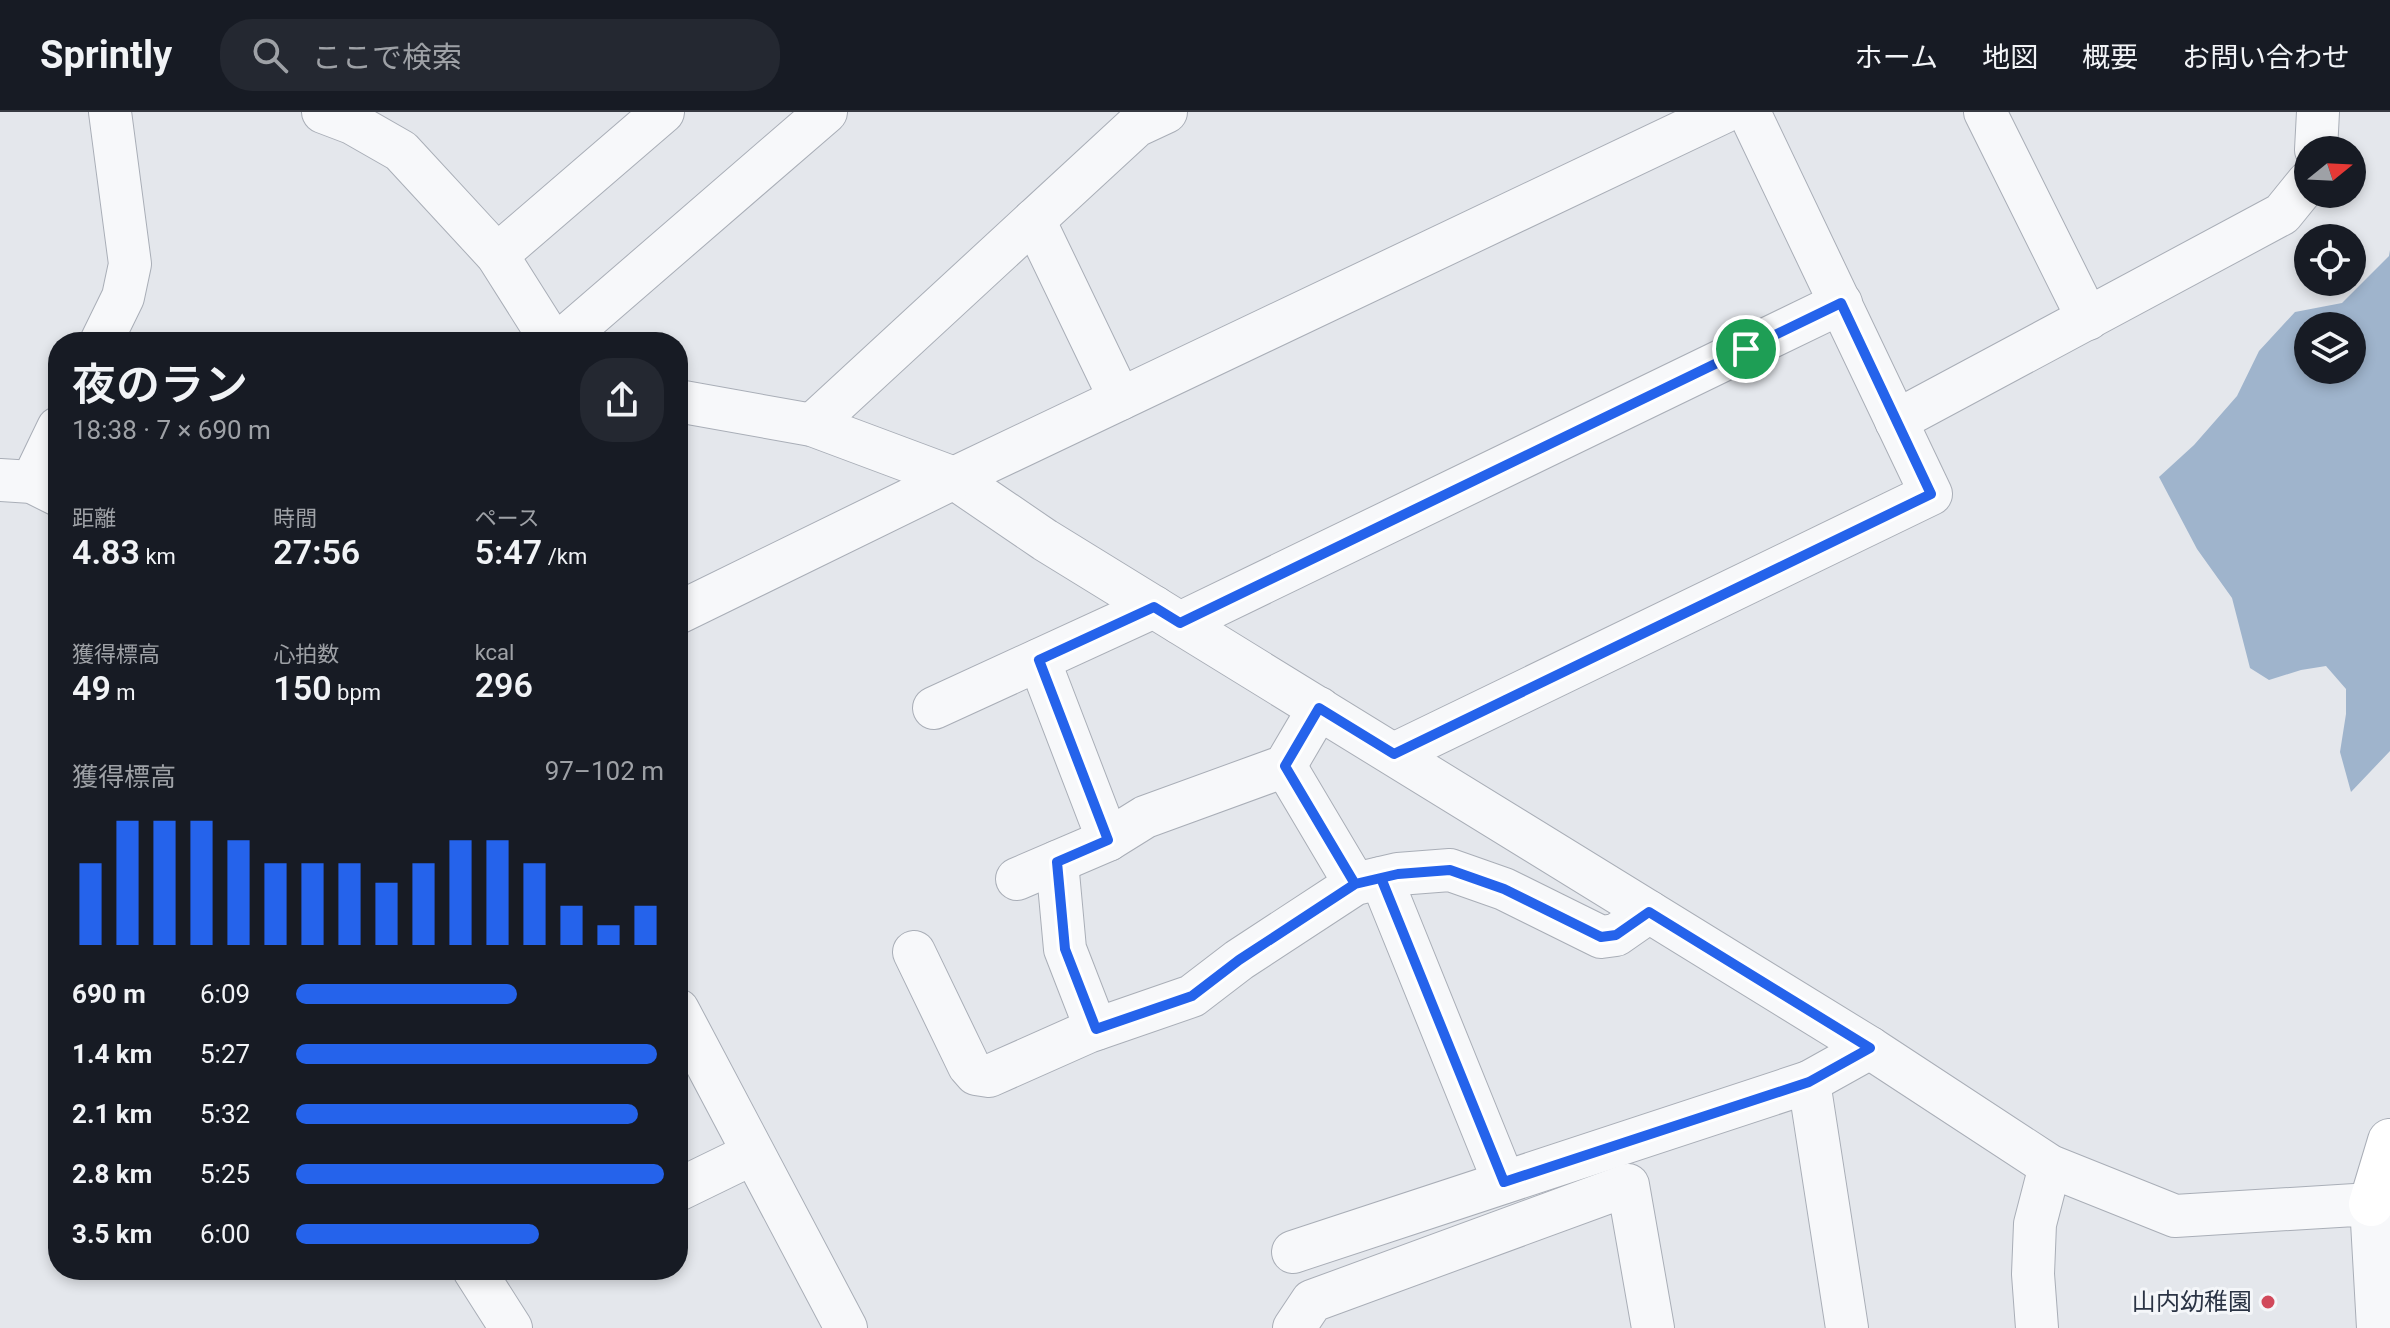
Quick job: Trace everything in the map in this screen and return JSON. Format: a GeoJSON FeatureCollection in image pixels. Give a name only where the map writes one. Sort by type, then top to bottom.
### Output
{"type":"FeatureCollection","features":[{"type":"Feature","properties":{"kind":"street"},"geometry":{"type":"LineString","coordinates":[[106,332],[123,297],[130,264],[110,112]]}},
{"type":"Feature","properties":{"kind":"street"},"geometry":{"type":"LineString","coordinates":[[497,255],[663,112]]}},
{"type":"Feature","properties":{"kind":"street"},"geometry":{"type":"LineString","coordinates":[[572,332],[826,112]]}},
{"type":"Feature","properties":{"kind":"street"},"geometry":{"type":"LineString","coordinates":[[812,425],[1136,126],[1166,112]]}},
{"type":"Feature","properties":{"kind":"street"},"geometry":{"type":"LineString","coordinates":[[688,608],[954,478],[1724,112]]}},
{"type":"Feature","properties":{"kind":"street"},"geometry":{"type":"LineString","coordinates":[[1394,754],[1931,494],[1749,112]]}},
{"type":"Feature","properties":{"kind":"street"},"geometry":{"type":"LineString","coordinates":[[1985,112],[2088,319]]}},
{"type":"Feature","properties":{"kind":"street"},"geometry":{"type":"LineString","coordinates":[[2317,136],[2318,112]]}},
{"type":"Feature","properties":{"kind":"street"},"geometry":{"type":"LineString","coordinates":[[329,113],[401,151],[497,255],[546,332]]}},
{"type":"Feature","properties":{"kind":"street"},"geometry":{"type":"LineString","coordinates":[[1896,421],[2282,214],[2294,199]]}},
{"type":"Feature","properties":{"kind":"street"},"geometry":{"type":"LineString","coordinates":[[1034,220],[1120,399]]}},
{"type":"Feature","properties":{"kind":"street"},"geometry":{"type":"LineString","coordinates":[[934,708],[1039,660],[1167,615],[1841,303]]}},
{"type":"Feature","properties":{"kind":"street"},"geometry":{"type":"LineString","coordinates":[[688,403],[812,425],[954,478],[1045,540],[1870,1048],[2050,1166],[2175,1216],[2371,1204]]}},
{"type":"Feature","properties":{"kind":"street"},"geometry":{"type":"LineString","coordinates":[[30,486],[48,449]]}},
{"type":"Feature","properties":{"kind":"street"},"geometry":{"type":"LineString","coordinates":[[1039,660],[1108,840]]}},
{"type":"Feature","properties":{"kind":"street"},"geometry":{"type":"LineString","coordinates":[[1017,879],[1108,840],[1145,817],[1285,766],[1319,708]]}},
{"type":"Feature","properties":{"kind":"street"},"geometry":{"type":"LineString","coordinates":[[1285,766],[1368,881],[1504,1182]]}},
{"type":"Feature","properties":{"kind":"street"},"geometry":{"type":"LineString","coordinates":[[1057,862],[1065,949],[1096,1029]]}},
{"type":"Feature","properties":{"kind":"street"},"geometry":{"type":"LineString","coordinates":[[914,952],[976,1074],[989,1076],[1096,1029],[1192,996],[1239,960],[1368,881],[1398,874],[1450,870],[1504,889],[1601,937],[1616,935],[1649,912]]}},
{"type":"Feature","properties":{"kind":"street"},"geometry":{"type":"LineString","coordinates":[[688,1029],[846,1328]]}},
{"type":"Feature","properties":{"kind":"street"},"geometry":{"type":"LineString","coordinates":[[1293,1252],[1809,1082],[1870,1048]]}},
{"type":"Feature","properties":{"kind":"street"},"geometry":{"type":"LineString","coordinates":[[1809,1082],[1847,1328]]}},
{"type":"Feature","properties":{"kind":"street"},"geometry":{"type":"LineString","coordinates":[[2378,1328],[2371,1204],[2390,1141]]}},
{"type":"Feature","properties":{"kind":"street"},"geometry":{"type":"LineString","coordinates":[[688,1185],[752,1154]]}},
{"type":"Feature","properties":{"kind":"street"},"geometry":{"type":"LineString","coordinates":[[2037,1328],[2033,1274],[2035,1224],[2050,1166]]}},
{"type":"Feature","properties":{"kind":"street"},"geometry":{"type":"LineString","coordinates":[[1294,1328],[1312,1301],[1628,1185],[1653,1328]]}},
{"type":"Feature","properties":{"kind":"street"},"geometry":{"type":"LineString","coordinates":[[493,1280],[511,1328]]}},
{"type":"Feature","properties":{"kind":"water"},"geometry":{"type":"Polygon","coordinates":[[[2390,250],[2390,751],[2351,792],[2340,752],[2346,689],[2326,666],[2269,680],[2250,668],[2232,598],[2197,549],[2159,477],[2194,445],[2237,396],[2259,351],[2294,313],[2294,384],[2366,384],[2366,312],[2295,312],[2342,303],[2349,296],[2366,296],[2366,279],[2389,256],[2390,250]]]}},
{"type":"Feature","properties":{"kind":"place","name":"山内幼稚園"},"geometry":{"type":"Point","coordinates":[2268,1302]}},
{"type":"Feature","properties":{"kind":"route"},"geometry":{"type":"LineString","coordinates":[[1746,349],[1180,623],[1154,607],[1039,660],[1108,840],[1057,862],[1065,949],[1096,1029],[1192,996],[1239,960],[1355,884],[1398,874],[1450,870],[1504,889],[1601,937],[1616,935],[1649,912],[1870,1048],[1809,1082],[1504,1182],[1381,878],[1355,884],[1285,766],[1319,708],[1394,754],[1931,494],[1841,303],[1746,349]]}}]}
